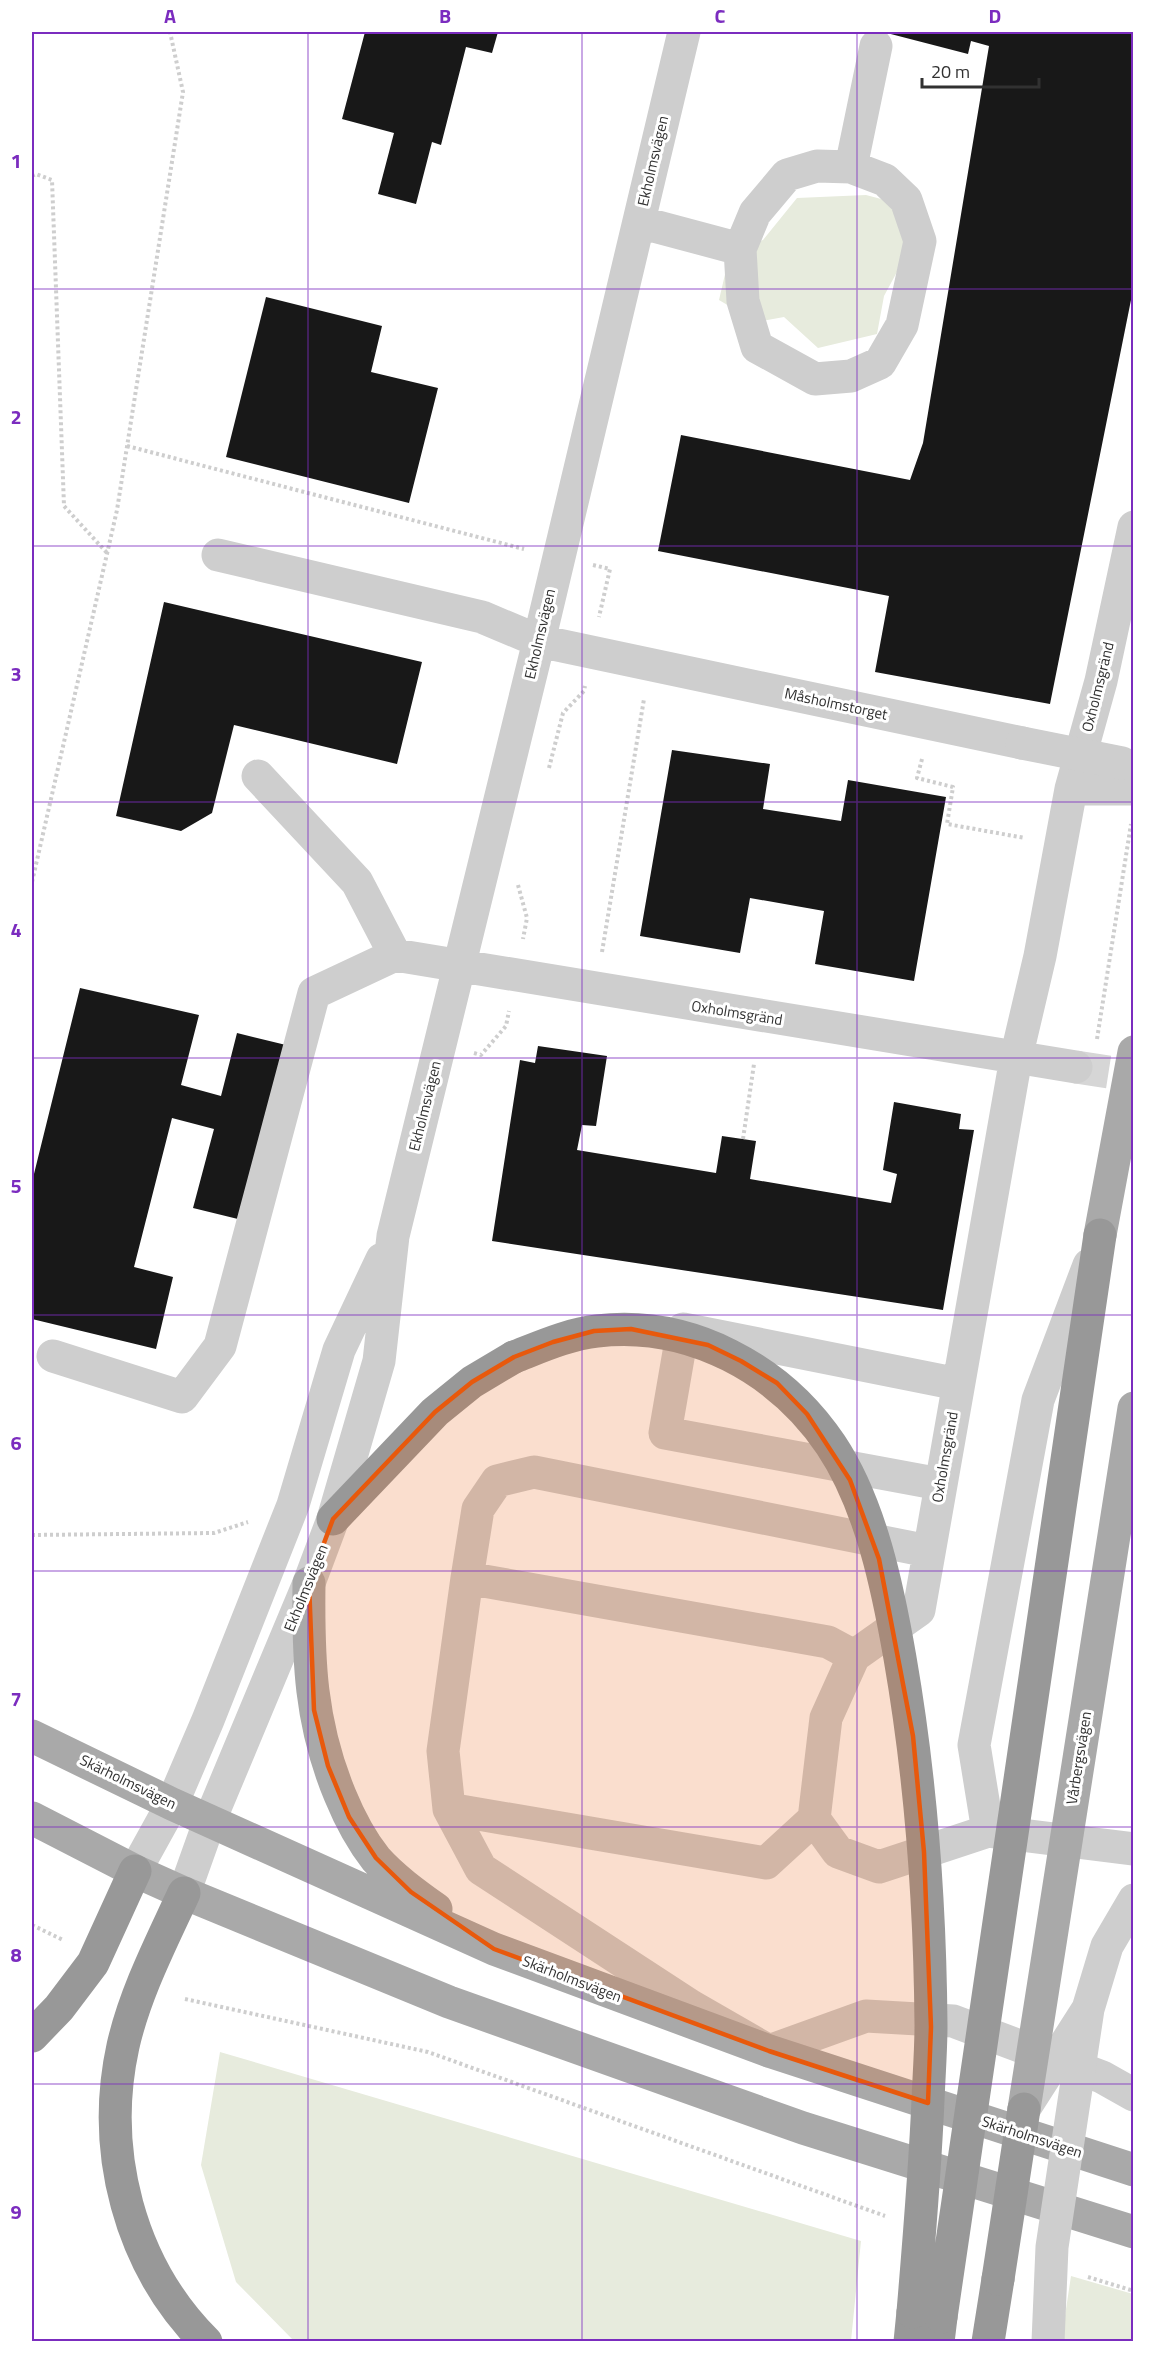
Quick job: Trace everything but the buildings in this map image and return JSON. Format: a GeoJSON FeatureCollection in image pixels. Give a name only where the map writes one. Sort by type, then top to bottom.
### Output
{"type":"FeatureCollection","features":[{"type":"Feature","properties":{"kind":"highway"},"geometry":{"type":"LineString","coordinates":[[926,2328],[1100,1235]]}},
{"type":"Feature","properties":{"kind":"highway"},"geometry":{"type":"LineString","coordinates":[[333,1519],[435,1412],[472,1382],[514,1357],[553,1342],[594,1331],[631,1329],[671,1335],[708,1345],[741,1360],[777,1383],[807,1414],[832,1446],[850,1480],[879,1559],[895,1629],[913,1736],[924,1852],[931,2026],[924,2198],[926,2328]]}},
{"type":"Feature","properties":{"kind":"highway"},"geometry":{"type":"LineString","coordinates":[[32,2036],[59,2008],[93,1963],[135,1871]]}},
{"type":"Feature","properties":{"kind":"highway"},"geometry":{"type":"LineString","coordinates":[[184,1893],[134,2010],[123,2047],[117,2086],[115,2136],[121,2186],[135,2234],[161,2283],[190,2326],[206,2342]]}},
{"type":"Feature","properties":{"kind":"highway"},"geometry":{"type":"LineString","coordinates":[[988,2342],[1024,2109]]}},
{"type":"Feature","properties":{"kind":"highway"},"geometry":{"type":"LineString","coordinates":[[998,2279],[1004,2342]]}},
{"type":"Feature","properties":{"kind":"main road"},"geometry":{"type":"LineString","coordinates":[[1100,1235],[1134,1052]]}},
{"type":"Feature","properties":{"kind":"main road","name":"Vårbergsvägen"},"geometry":{"type":"LineString","coordinates":[[1024,2109],[1134,1408]]}},
{"type":"Feature","properties":{"kind":"main road"},"geometry":{"type":"LineString","coordinates":[[309,1583],[309,1652],[314,1710],[328,1767],[349,1817],[376,1858],[411,1892],[494,1949]]}},
{"type":"Feature","properties":{"kind":"main road","name":"Skärholmsvägen"},"geometry":{"type":"LineString","coordinates":[[32,1736],[172,1804],[494,1949],[769,2051],[1134,2170]]}},
{"type":"Feature","properties":{"kind":"main road"},"geometry":{"type":"LineString","coordinates":[[32,1818],[135,1871],[184,1893],[471,2010],[803,2128],[1134,2232]]}},
{"type":"Feature","properties":{"kind":"street","name":"Ekholmsvägen"},"geometry":{"type":"LineString","coordinates":[[184,1893],[210,1820],[309,1583],[333,1519],[379,1361],[393,1236],[539,641],[684,32]]}},
{"type":"Feature","properties":{"kind":"street"},"geometry":{"type":"LineString","coordinates":[[851,167],[876,46]]}},
{"type":"Feature","properties":{"kind":"street"},"geometry":{"type":"LineString","coordinates":[[817,166],[851,167],[885,180],[906,200],[920,241],[902,325],[880,363],[851,376],[815,379],[757,347],[743,302],[740,249],[755,213],[787,175],[817,166]]}},
{"type":"Feature","properties":{"kind":"street"},"geometry":{"type":"LineString","coordinates":[[639,222],[740,249]]}},
{"type":"Feature","properties":{"kind":"street","name":"Oxholmsgränd"},"geometry":{"type":"LineString","coordinates":[[854,1656],[919,1610],[1016,1058],[1040,956],[1071,789],[1101,681],[1134,527]]}},
{"type":"Feature","properties":{"kind":"street","name":"Måsholmstorget"},"geometry":{"type":"LineString","coordinates":[[218,555],[482,617],[539,641],[1022,743],[1130,784]]}},
{"type":"Feature","properties":{"kind":"street"},"geometry":{"type":"LineString","coordinates":[[53,1356],[182,1397],[220,1346],[314,993],[395,955],[357,882],[258,776]]}},
{"type":"Feature","properties":{"kind":"street"},"geometry":{"type":"LineString","coordinates":[[1071,789],[1130,784]]}},
{"type":"Feature","properties":{"kind":"street","name":"Oxholmsgränd"},"geometry":{"type":"LineString","coordinates":[[395,955],[1016,1058]]}},
{"type":"Feature","properties":{"kind":"street"},"geometry":{"type":"LineString","coordinates":[[1016,1058],[1086,1058]]}},
{"type":"Feature","properties":{"kind":"street"},"geometry":{"type":"LineString","coordinates":[[988,1831],[974,1745],[1038,1400],[1100,1235]]}},
{"type":"Feature","properties":{"kind":"street","name":"Ekholmsvägen"},"geometry":{"type":"LineString","coordinates":[[135,1871],[172,1804],[208,1720],[293,1505],[339,1350],[393,1236]]}},
{"type":"Feature","properties":{"kind":"street"},"geometry":{"type":"LineString","coordinates":[[940,1484],[665,1433],[683,1329],[958,1384]]}},
{"type":"Feature","properties":{"kind":"street"},"geometry":{"type":"LineString","coordinates":[[928,1551],[534,1472],[497,1481],[478,1509],[466,1578],[443,1751],[449,1809],[481,1869],[691,2006],[769,2051],[866,2016],[953,2021],[1102,2077],[1134,2096]]}},
{"type":"Feature","properties":{"kind":"street"},"geometry":{"type":"LineString","coordinates":[[449,1809],[766,1863],[814,1819],[826,1718],[854,1656],[828,1642],[466,1578]]}},
{"type":"Feature","properties":{"kind":"street"},"geometry":{"type":"LineString","coordinates":[[814,1819],[838,1852],[879,1867],[988,1831],[1134,1849]]}},
{"type":"Feature","properties":{"kind":"street"},"geometry":{"type":"LineString","coordinates":[[1048,2342],[1052,2247],[1088,2009],[1107,1946],[1134,1900]]}},
{"type":"Feature","properties":{"kind":"street"},"geometry":{"type":"LineString","coordinates":[[1024,2109],[1088,2009]]}},
{"type":"Feature","properties":{"kind":"path"},"geometry":{"type":"LineString","coordinates":[[32,882],[117,510],[183,92],[170,32]]}},
{"type":"Feature","properties":{"kind":"path"},"geometry":{"type":"LineString","coordinates":[[32,176],[36,174],[52,180],[64,506],[107,553]]}},
{"type":"Feature","properties":{"kind":"path"},"geometry":{"type":"LineString","coordinates":[[127,446],[559,558],[610,569],[584,691],[563,713],[548,770]]}},
{"type":"Feature","properties":{"kind":"path"},"geometry":{"type":"LineString","coordinates":[[596,988],[645,696]]}},
{"type":"Feature","properties":{"kind":"path"},"geometry":{"type":"LineString","coordinates":[[917,778],[953,787],[947,824],[1061,845]]}},
{"type":"Feature","properties":{"kind":"path"},"geometry":{"type":"LineString","coordinates":[[1086,1058],[1130,784]]}},
{"type":"Feature","properties":{"kind":"path"},"geometry":{"type":"LineString","coordinates":[[441,1044],[481,1055],[506,1026],[527,918],[518,884]]}},
{"type":"Feature","properties":{"kind":"path"},"geometry":{"type":"LineString","coordinates":[[743,1139],[754,1064]]}},
{"type":"Feature","properties":{"kind":"path"},"geometry":{"type":"LineString","coordinates":[[32,1535],[214,1533],[293,1505]]}},
{"type":"Feature","properties":{"kind":"path"},"geometry":{"type":"LineString","coordinates":[[32,1924],[67,1942]]}},
{"type":"Feature","properties":{"kind":"path"},"geometry":{"type":"LineString","coordinates":[[185,1999],[428,2052],[896,2220]]}},
{"type":"Feature","properties":{"kind":"path"},"geometry":{"type":"LineString","coordinates":[[1077,2274],[1134,2291]]}},
{"type":"Feature","properties":{"kind":"highlighted area"},"geometry":{"type":"Polygon","coordinates":[[[631,1329],[708,1345],[741,1361],[777,1383],[807,1414],[850,1480],[879,1559],[913,1736],[924,1852],[931,2027],[928,2103],[769,2051],[494,1949],[411,1892],[376,1858],[349,1817],[328,1766],[314,1710],[309,1583],[333,1519],[435,1412],[472,1382],[514,1357],[553,1342],[594,1331],[631,1329]]]}},
{"type":"Feature","properties":{"kind":"shaded area"},"geometry":{"type":"Polygon","coordinates":[[[866,195],[900,204],[911,246],[884,296],[877,334],[818,348],[784,317],[756,322],[719,300],[730,253],[763,240],[797,198],[866,195]]]}},
{"type":"Feature","properties":{"kind":"shaded area"},"geometry":{"type":"Polygon","coordinates":[[[220,2052],[861,2241],[851,2341],[294,2341],[236,2282],[201,2165],[220,2052]]]}},
{"type":"Feature","properties":{"kind":"shaded area"},"geometry":{"type":"Polygon","coordinates":[[[1071,2276],[1133,2294],[1133,2341],[1064,2342],[1063,2329],[1071,2276]]]}},
{"type":"Feature","properties":{"kind":"tunnel"},"geometry":{"type":"LineString","coordinates":[[1076,1067],[1134,1076]]}}]}
